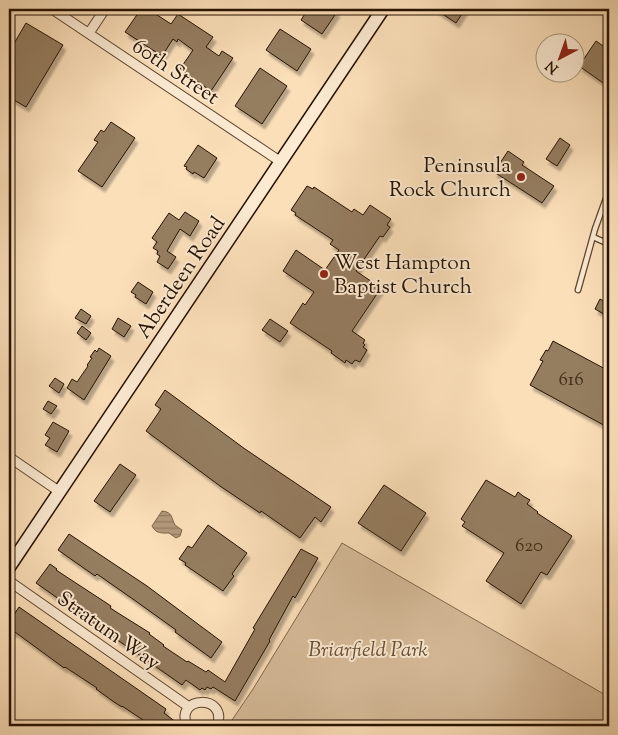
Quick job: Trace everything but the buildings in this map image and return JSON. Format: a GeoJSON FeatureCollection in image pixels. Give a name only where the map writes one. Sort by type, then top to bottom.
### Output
{"type":"FeatureCollection","features":[{"type":"Feature","properties":{"kind":"main road","name":"Aberdeen Road"},"geometry":{"type":"LineString","coordinates":[[9,567],[383,9]]}},
{"type":"Feature","properties":{"kind":"street","name":"60th Street"},"geometry":{"type":"LineString","coordinates":[[52,9],[282,162]]}},
{"type":"Feature","properties":{"kind":"street"},"geometry":{"type":"LineString","coordinates":[[89,33],[106,9]]}},
{"type":"Feature","properties":{"kind":"street"},"geometry":{"type":"LineString","coordinates":[[9,457],[60,492]]}},
{"type":"Feature","properties":{"kind":"street","name":"Stratum Way"},"geometry":{"type":"LineString","coordinates":[[9,581],[189,707]]}},
{"type":"Feature","properties":{"kind":"street"},"geometry":{"type":"LineString","coordinates":[[186,726],[185,717],[189,707],[199,702],[210,704],[218,712],[217,726]]}},
{"type":"Feature","properties":{"kind":"lane"},"geometry":{"type":"LineString","coordinates":[[578,290],[609,190]]}},
{"type":"Feature","properties":{"kind":"lane"},"geometry":{"type":"LineString","coordinates":[[593,237],[609,244]]}},
{"type":"Feature","properties":{"kind":"green space","name":"Briarfield Park"},"geometry":{"type":"Polygon","coordinates":[[[342,543],[609,697],[609,726],[228,726],[253,689],[342,543]]]}},
{"type":"Feature","properties":{"kind":"shaded area"},"geometry":{"type":"Polygon","coordinates":[[[162,511],[170,514],[175,525],[182,530],[180,536],[176,538],[169,533],[159,532],[154,529],[152,526],[162,511]]]}},
{"type":"Feature","properties":{"kind":"place","name":"Peninsula Rock Church"},"geometry":{"type":"Point","coordinates":[521,177]}},
{"type":"Feature","properties":{"kind":"place","name":"West Hampton Baptist Church"},"geometry":{"type":"Point","coordinates":[324,274]}}]}
